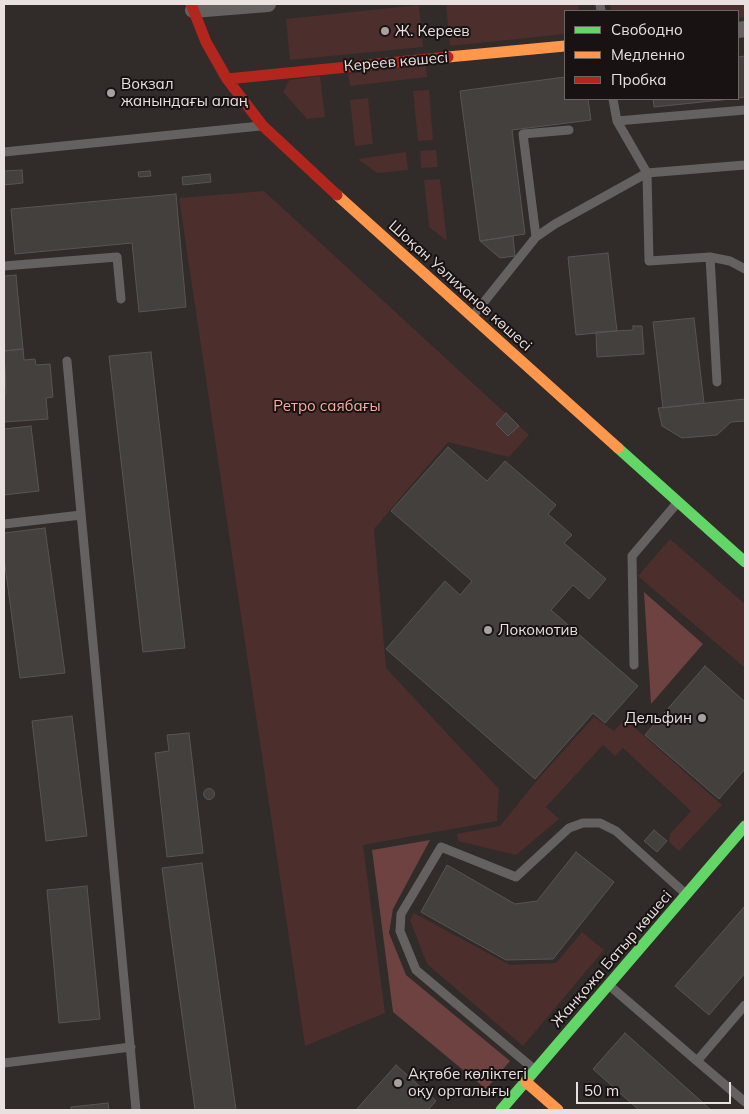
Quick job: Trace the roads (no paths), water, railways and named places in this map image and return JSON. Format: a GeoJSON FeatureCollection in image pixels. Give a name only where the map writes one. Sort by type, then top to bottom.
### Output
{"type":"FeatureCollection","features":[{"type":"Feature","properties":{"kind":"street"},"geometry":{"type":"LineString","coordinates":[[192,7],[268,4]]}},
{"type":"Feature","properties":{"kind":"street","name":"Шоқан Уәлиханов көшесі"},"geometry":{"type":"LineString","coordinates":[[192,7],[206,42],[227,79],[263,126],[745,562]]}},
{"type":"Feature","properties":{"kind":"street","name":"Кереев көшесі"},"geometry":{"type":"LineString","coordinates":[[227,79],[564,46]]}},
{"type":"Feature","properties":{"kind":"street","name":"Жанқожа Батыр көшесі"},"geometry":{"type":"LineString","coordinates":[[501,1110],[745,826]]}},
{"type":"Feature","properties":{"kind":"street"},"geometry":{"type":"LineString","coordinates":[[526,1082],[558,1110]]}},
{"type":"Feature","properties":{"kind":"lane"},"geometry":{"type":"LineString","coordinates":[[614,100],[617,121],[647,173],[649,262],[710,257],[730,261],[745,270]]}},
{"type":"Feature","properties":{"kind":"lane"},"geometry":{"type":"LineString","coordinates":[[617,121],[745,110]]}},
{"type":"Feature","properties":{"kind":"lane"},"geometry":{"type":"LineString","coordinates":[[4,152],[263,126]]}},
{"type":"Feature","properties":{"kind":"lane"},"geometry":{"type":"LineString","coordinates":[[536,237],[524,134],[569,130]]}},
{"type":"Feature","properties":{"kind":"lane"},"geometry":{"type":"LineString","coordinates":[[472,317],[536,237],[555,224],[647,173],[745,165]]}},
{"type":"Feature","properties":{"kind":"lane"},"geometry":{"type":"LineString","coordinates":[[4,266],[118,256],[122,299]]}},
{"type":"Feature","properties":{"kind":"lane"},"geometry":{"type":"LineString","coordinates":[[710,257],[717,382]]}},
{"type":"Feature","properties":{"kind":"lane"},"geometry":{"type":"LineString","coordinates":[[67,361],[136,1110]]}},
{"type":"Feature","properties":{"kind":"lane"},"geometry":{"type":"LineString","coordinates":[[634,665],[632,556],[678,502]]}},
{"type":"Feature","properties":{"kind":"lane"},"geometry":{"type":"LineString","coordinates":[[4,524],[81,515]]}},
{"type":"Feature","properties":{"kind":"lane"},"geometry":{"type":"LineString","coordinates":[[536,1071],[416,970],[400,931],[401,914],[442,847],[516,877],[569,828],[583,823],[600,823],[616,831],[687,895]]}},
{"type":"Feature","properties":{"kind":"lane"},"geometry":{"type":"LineString","coordinates":[[609,985],[745,1102]]}},
{"type":"Feature","properties":{"kind":"lane"},"geometry":{"type":"LineString","coordinates":[[697,1060],[745,1005]]}},
{"type":"Feature","properties":{"kind":"lane"},"geometry":{"type":"LineString","coordinates":[[4,1063],[131,1047]]}},
{"type":"Feature","properties":{"kind":"place","name":"Ж. Кереев"},"geometry":{"type":"Point","coordinates":[385,31]}},
{"type":"Feature","properties":{"kind":"place","name":"Вокзал жанындағы алаң"},"geometry":{"type":"Point","coordinates":[111,93]}},
{"type":"Feature","properties":{"kind":"place","name":"Локомотив"},"geometry":{"type":"Point","coordinates":[488,630]}},
{"type":"Feature","properties":{"kind":"place","name":"Дельфин"},"geometry":{"type":"Point","coordinates":[702,718]}},
{"type":"Feature","properties":{"kind":"place","name":"Ақтөбе көліктегі оқу орталығы"},"geometry":{"type":"Point","coordinates":[398,1083]}},
{"type":"Feature","properties":{"kind":"park label","name":"Ретро саябағы"},"geometry":{"type":"Point","coordinates":[327,406]}}]}
